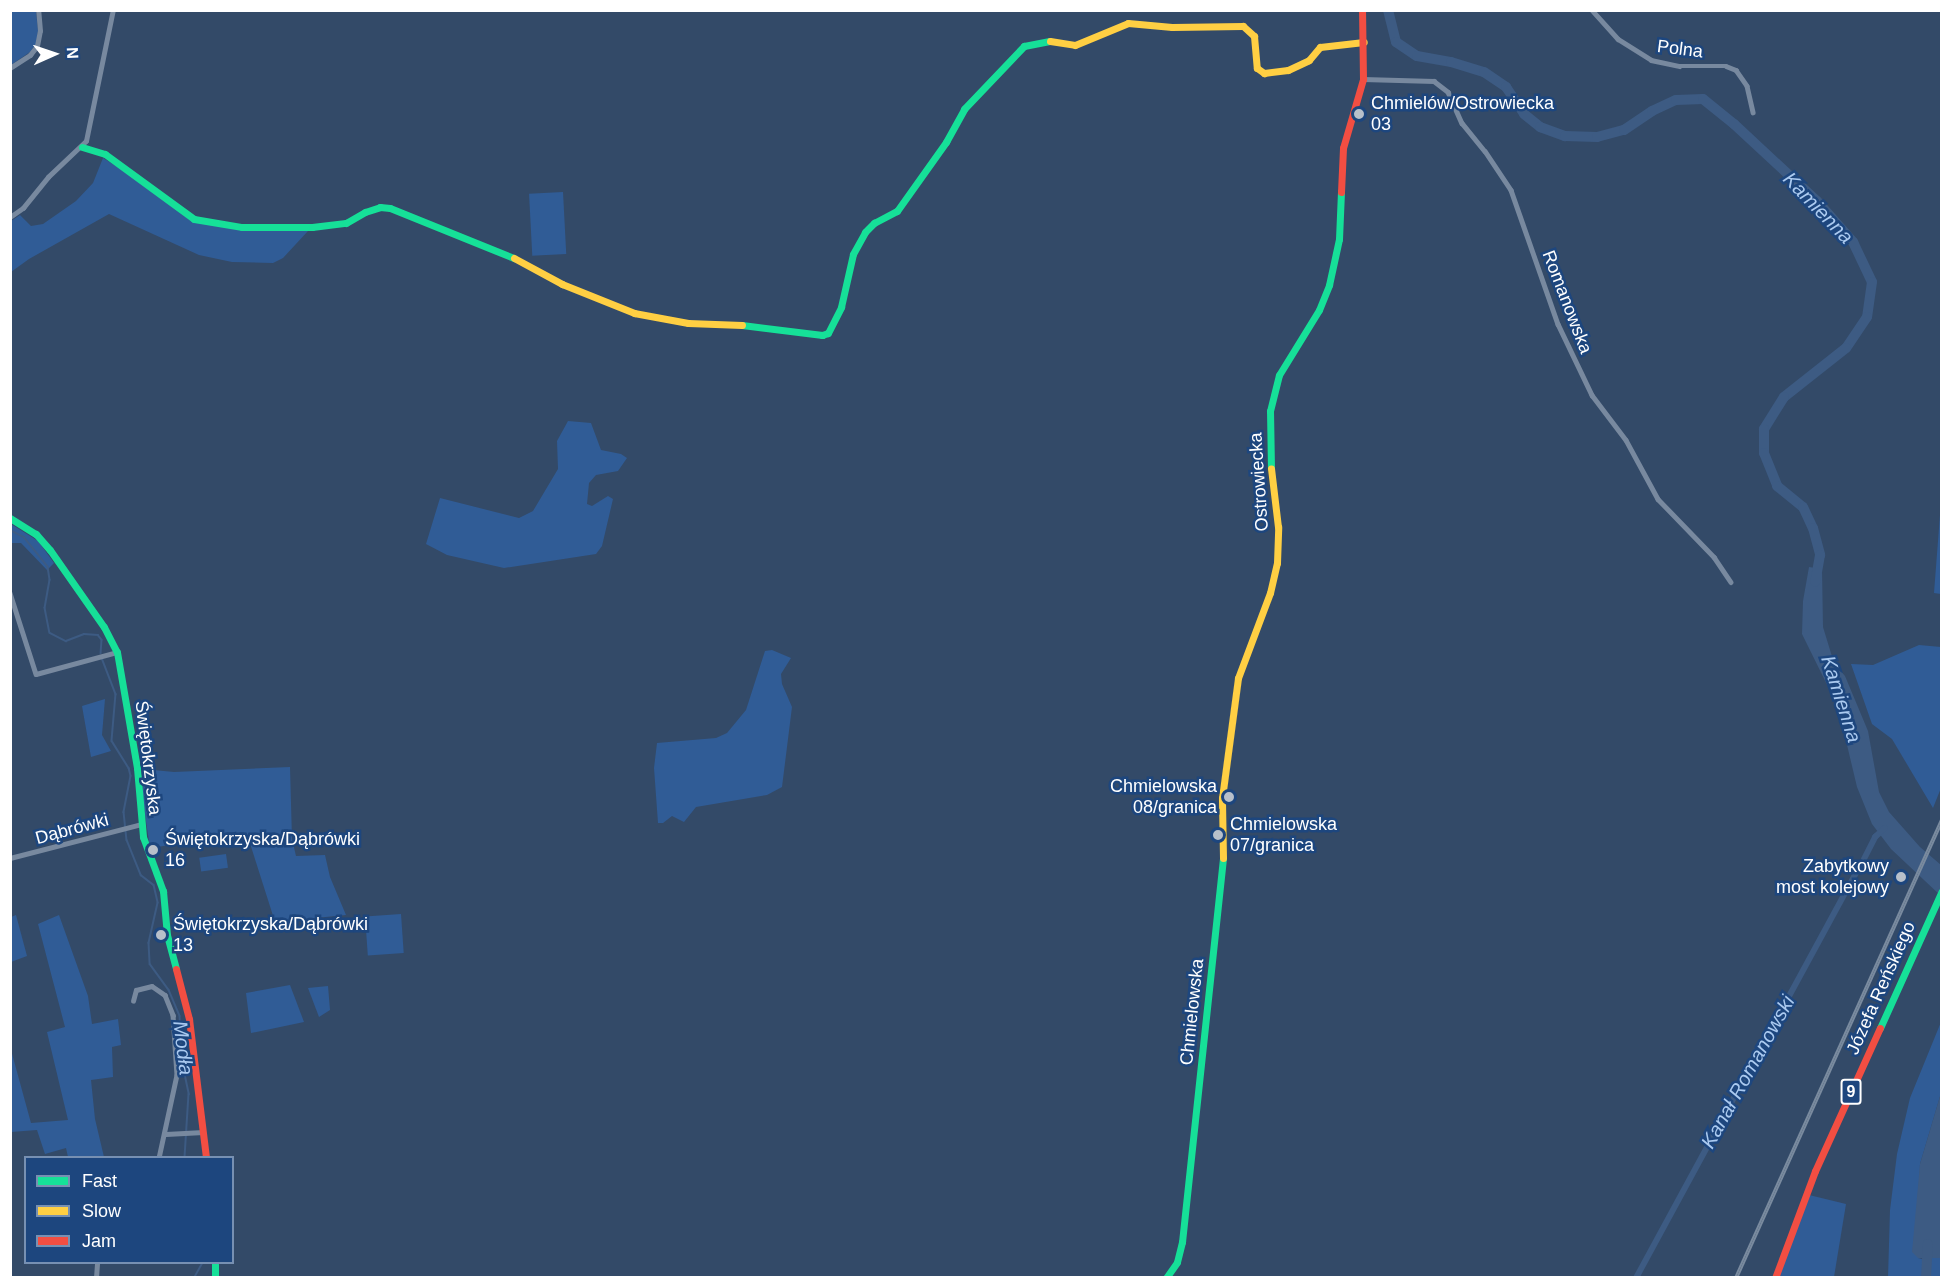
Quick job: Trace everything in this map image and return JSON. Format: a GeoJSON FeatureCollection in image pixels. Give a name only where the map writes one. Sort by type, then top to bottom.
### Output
{"type":"FeatureCollection","features":[{"type":"Feature","properties":{"kind":"street"},"geometry":{"type":"LineString","coordinates":[[10,68],[30,55],[37,46],[40,31],[38,10]]}},
{"type":"Feature","properties":{"kind":"street"},"geometry":{"type":"LineString","coordinates":[[10,217],[23,208],[48,177],[82,147],[88,134],[112,10]]}},
{"type":"Feature","properties":{"kind":"street","name":"Ostrowiecka"},"geometry":{"type":"LineString","coordinates":[[1227,746],[1238,678],[1270,593],[1277,563],[1278,527],[1269,449],[1272,398],[1279,375],[1318,310],[1329,285],[1339,238],[1343,148],[1363,79],[1362,10]]}},
{"type":"Feature","properties":{"kind":"street","name":"Polna"},"geometry":{"type":"LineString","coordinates":[[1592,10],[1618,39],[1651,60],[1679,66],[1726,66],[1736,70],[1747,87],[1753,112]]}},
{"type":"Feature","properties":{"kind":"street"},"geometry":{"type":"LineString","coordinates":[[82,147],[105,154],[194,219],[242,227],[312,227],[346,223],[365,212],[380,207],[390,208],[410,214],[485,246],[562,284],[634,313],[688,323],[759,326],[822,334],[828,333],[841,307],[850,263],[859,240],[874,223],[897,211],[903,204],[946,142],[964,109],[1005,62],[1024,46],[1047,41],[1075,45],[1128,23],[1172,27],[1243,26],[1254,36],[1257,68],[1264,73],[1271,74],[1301,64],[1320,47],[1339,43],[1364,42]]}},
{"type":"Feature","properties":{"kind":"street","name":"Romanowska"},"geometry":{"type":"LineString","coordinates":[[1363,79],[1434,81],[1448,92],[1462,123],[1485,151],[1511,190],[1558,324],[1592,395],[1626,440],[1658,499],[1713,557],[1731,582]]}},
{"type":"Feature","properties":{"kind":"street","name":"Świętokrzyska"},"geometry":{"type":"LineString","coordinates":[[10,518],[36,534],[50,550],[104,627],[117,652],[139,780],[141,824],[148,856],[163,891],[167,934],[189,1019],[200,1133],[206,1156]]}},
{"type":"Feature","properties":{"kind":"street"},"geometry":{"type":"LineString","coordinates":[[10,593],[36,674],[117,652]]}},
{"type":"Feature","properties":{"kind":"street","name":"Chmielowska"},"geometry":{"type":"LineString","coordinates":[[1166,1278],[1176,1262],[1182,1242],[1223,871],[1222,798],[1227,746]]}},
{"type":"Feature","properties":{"kind":"street","name":"Dąbrówki"},"geometry":{"type":"LineString","coordinates":[[10,858],[141,824]]}},
{"type":"Feature","properties":{"kind":"street","name":"Józefa Reńskiego"},"geometry":{"type":"LineString","coordinates":[[1775,1278],[1805,1194],[1941,891]]}},
{"type":"Feature","properties":{"kind":"street"},"geometry":{"type":"LineString","coordinates":[[133,1001],[136,990],[152,986],[165,994],[171,1005],[177,1075],[160,1156]]}},
{"type":"Feature","properties":{"kind":"street"},"geometry":{"type":"LineString","coordinates":[[166,1134],[200,1133]]}},
{"type":"Feature","properties":{"kind":"shaded area"},"geometry":{"type":"Polygon","coordinates":[[[11,11],[36,11],[38,31],[36,44],[30,52],[11,65],[11,11]]]}},
{"type":"Feature","properties":{"kind":"shaded area"},"geometry":{"type":"Polygon","coordinates":[[[103,158],[136,178],[191,221],[245,229],[308,231],[283,258],[273,263],[232,262],[199,255],[109,214],[29,259],[11,272],[11,221],[20,215],[31,226],[43,224],[76,201],[93,183],[103,158]]]}},
{"type":"Feature","properties":{"kind":"shaded area"},"geometry":{"type":"Polygon","coordinates":[[[563,192],[566,254],[532,256],[529,194],[563,192]]]}},
{"type":"Feature","properties":{"kind":"shaded area"},"geometry":{"type":"Polygon","coordinates":[[[568,421],[591,423],[601,450],[621,454],[627,458],[618,471],[596,475],[589,483],[587,504],[592,506],[608,496],[613,499],[602,546],[596,554],[504,568],[447,555],[426,544],[440,498],[519,518],[533,511],[558,469],[557,441],[568,421]]]}},
{"type":"Feature","properties":{"kind":"shaded area"},"geometry":{"type":"Polygon","coordinates":[[[1941,502],[1941,594],[1934,593],[1941,502]]]}},
{"type":"Feature","properties":{"kind":"shaded area"},"geometry":{"type":"Polygon","coordinates":[[[11,524],[38,541],[54,563],[47,570],[21,543],[11,543],[11,524]]]}},
{"type":"Feature","properties":{"kind":"shaded area"},"geometry":{"type":"Polygon","coordinates":[[[1919,645],[1941,647],[1941,788],[1933,808],[1892,739],[1872,724],[1851,664],[1873,665],[1919,645]]]}},
{"type":"Feature","properties":{"kind":"shaded area"},"geometry":{"type":"Polygon","coordinates":[[[772,650],[791,658],[781,674],[782,684],[792,707],[782,787],[767,795],[696,807],[684,822],[672,816],[663,823],[658,823],[654,768],[657,743],[716,738],[727,733],[746,710],[765,651],[772,650]]]}},
{"type":"Feature","properties":{"kind":"shaded area"},"geometry":{"type":"Polygon","coordinates":[[[105,699],[102,735],[111,751],[91,757],[82,706],[105,699]]]}},
{"type":"Feature","properties":{"kind":"shaded area"},"geometry":{"type":"Polygon","coordinates":[[[290,767],[292,839],[296,856],[325,855],[330,877],[346,915],[275,922],[247,834],[150,848],[143,801],[143,769],[174,772],[290,767]]]}},
{"type":"Feature","properties":{"kind":"shaded area"},"geometry":{"type":"Polygon","coordinates":[[[226,854],[228,868],[201,872],[199,858],[226,854]]]}},
{"type":"Feature","properties":{"kind":"shaded area"},"geometry":{"type":"Polygon","coordinates":[[[401,914],[404,953],[368,955],[365,917],[401,914]]]}},
{"type":"Feature","properties":{"kind":"shaded area"},"geometry":{"type":"Polygon","coordinates":[[[16,915],[27,956],[11,962],[11,917],[16,915]]]}},
{"type":"Feature","properties":{"kind":"shaded area"},"geometry":{"type":"Polygon","coordinates":[[[59,915],[88,996],[92,1024],[118,1019],[121,1045],[112,1047],[113,1077],[91,1080],[95,1119],[104,1156],[68,1156],[66,1148],[45,1154],[37,1130],[11,1132],[11,1050],[31,1123],[68,1120],[47,1032],[65,1027],[38,924],[59,915]]]}},
{"type":"Feature","properties":{"kind":"shaded area"},"geometry":{"type":"Polygon","coordinates":[[[290,985],[304,1022],[251,1033],[246,993],[290,985]]]}},
{"type":"Feature","properties":{"kind":"shaded area"},"geometry":{"type":"Polygon","coordinates":[[[328,986],[330,1010],[319,1017],[308,988],[328,986]]]}},
{"type":"Feature","properties":{"kind":"shaded area"},"geometry":{"type":"Polygon","coordinates":[[[1941,1022],[1941,1093],[1920,1164],[1918,1258],[1927,1260],[1929,1188],[1941,1149],[1941,1277],[1888,1278],[1890,1210],[1897,1154],[1910,1098],[1941,1022]]]}},
{"type":"Feature","properties":{"kind":"shaded area"},"geometry":{"type":"Polygon","coordinates":[[[1805,1194],[1846,1204],[1834,1277],[1775,1278],[1805,1194]]]}},
{"type":"Feature","properties":{"kind":"water"},"geometry":{"type":"Polygon","coordinates":[[[1809,567],[1822,569],[1823,627],[1834,663],[1845,676],[1868,731],[1879,792],[1889,812],[1920,847],[1941,865],[1941,896],[1891,849],[1872,824],[1857,787],[1838,707],[1802,634],[1803,601],[1809,567]]]}},
{"type":"Feature","properties":{"kind":"water"},"geometry":{"type":"Polygon","coordinates":[[[1941,1093],[1941,1258],[1918,1258],[1912,1252],[1920,1164],[1941,1093]]]}},
{"type":"Feature","properties":{"kind":"waterway","name":"Kamienna"},"geometry":{"type":"LineString","coordinates":[[1388,10],[1396,42],[1417,56],[1451,62],[1484,72],[1506,87],[1524,114],[1540,127],[1565,136],[1597,137],[1624,130],[1652,111],[1676,100],[1703,99],[1734,124],[1817,201],[1853,242],[1872,282],[1867,317],[1846,348],[1784,397],[1764,429],[1764,453],[1777,486],[1803,507],[1813,528],[1820,555],[1815,582]]}},
{"type":"Feature","properties":{"kind":"waterway","name":"Modła"},"geometry":{"type":"LineString","coordinates":[[10,530],[24,537],[48,567],[50,580],[45,608],[50,633],[66,641],[84,634],[98,635],[102,640],[101,653]]}},
{"type":"Feature","properties":{"kind":"waterway","name":"Modła"},"geometry":{"type":"LineString","coordinates":[[102,658],[116,694],[112,741],[129,768],[131,776],[124,812],[127,840],[141,875],[154,885],[158,903],[149,943],[150,964],[169,990],[180,1016],[182,1060],[189,1094],[185,1156]]}},
{"type":"Feature","properties":{"kind":"waterway","name":"Kanał Romanowski"},"geometry":{"type":"LineString","coordinates":[[1864,859],[1875,837],[1885,828]]}},
{"type":"Feature","properties":{"kind":"waterway","name":"Kanał Romanowski"},"geometry":{"type":"LineString","coordinates":[[1636,1278],[1860,866]]}},
{"type":"Feature","properties":{"kind":"waterway","name":"Kamienna"},"geometry":{"type":"LineString","coordinates":[[1926,1278],[1928,1244]]}},
{"type":"Feature","properties":{"kind":"waterway","name":"Modła"},"geometry":{"type":"LineString","coordinates":[[194,1278],[202,1264]]}},
{"type":"Feature","properties":{"kind":"railway"},"geometry":{"type":"LineString","coordinates":[[1736,1278],[1942,820]]}},
{"type":"Feature","properties":{"kind":"traffic: fast"},"geometry":{"type":"LineString","coordinates":[[742,325],[822,335],[828,333],[841,307],[853,254],[865,232],[874,223],[897,211],[946,142],[964,109],[1024,46],[1050,41]]}},
{"type":"Feature","properties":{"kind":"traffic: fast"},"geometry":{"type":"LineString","coordinates":[[82,147],[105,154],[194,219],[242,227],[312,227],[346,223],[365,212],[380,207],[390,208],[514,258]]}},
{"type":"Feature","properties":{"kind":"traffic: fast"},"geometry":{"type":"LineString","coordinates":[[1271,468],[1270,411],[1279,375],[1319,310],[1329,285],[1339,239],[1341,192]]}},
{"type":"Feature","properties":{"kind":"traffic: fast"},"geometry":{"type":"LineString","coordinates":[[10,518],[36,534],[50,550],[104,627],[117,652],[137,768],[143,837],[163,891],[167,935],[176,969]]}},
{"type":"Feature","properties":{"kind":"traffic: fast"},"geometry":{"type":"LineString","coordinates":[[1166,1278],[1177,1262],[1182,1242],[1223,858]]}},
{"type":"Feature","properties":{"kind":"traffic: fast"},"geometry":{"type":"LineString","coordinates":[[1880,1028],[1942,891]]}},
{"type":"Feature","properties":{"kind":"traffic: fast"},"geometry":{"type":"LineString","coordinates":[[215,1264],[215,1278]]}},
{"type":"Feature","properties":{"kind":"traffic: slow"},"geometry":{"type":"LineString","coordinates":[[1050,41],[1075,45],[1128,23],[1172,27],[1243,26],[1254,36],[1257,68],[1264,73],[1288,70],[1309,60],[1320,47],[1364,42]]}},
{"type":"Feature","properties":{"kind":"traffic: slow"},"geometry":{"type":"LineString","coordinates":[[514,258],[562,284],[634,313],[688,323],[742,325]]}},
{"type":"Feature","properties":{"kind":"traffic: slow"},"geometry":{"type":"LineString","coordinates":[[1223,858],[1222,798],[1238,678],[1270,593],[1277,563],[1278,527],[1271,468]]}},
{"type":"Feature","properties":{"kind":"traffic: jam"},"geometry":{"type":"LineString","coordinates":[[1341,192],[1343,148],[1363,79],[1362,10]]}},
{"type":"Feature","properties":{"kind":"traffic: jam"},"geometry":{"type":"LineString","coordinates":[[176,969],[189,1019],[206,1156]]}},
{"type":"Feature","properties":{"kind":"traffic: jam"},"geometry":{"type":"LineString","coordinates":[[1775,1278],[1815,1171],[1880,1028]]}},
{"type":"Feature","properties":{"kind":"place","name":"Chmielów/Ostrowiecka 03"},"geometry":{"type":"Point","coordinates":[1359,114]}},
{"type":"Feature","properties":{"kind":"place","name":"Chmielowska 08/granica"},"geometry":{"type":"Point","coordinates":[1229,797]}},
{"type":"Feature","properties":{"kind":"place","name":"Chmielowska 07/granica"},"geometry":{"type":"Point","coordinates":[1218,835]}},
{"type":"Feature","properties":{"kind":"place","name":"Świętokrzyska/Dąbrówki 16"},"geometry":{"type":"Point","coordinates":[153,850]}},
{"type":"Feature","properties":{"kind":"place","name":"Zabytkowy most kolejowy"},"geometry":{"type":"Point","coordinates":[1901,877]}},
{"type":"Feature","properties":{"kind":"place","name":"Świętokrzyska/Dąbrówki 13"},"geometry":{"type":"Point","coordinates":[161,935]}}]}
